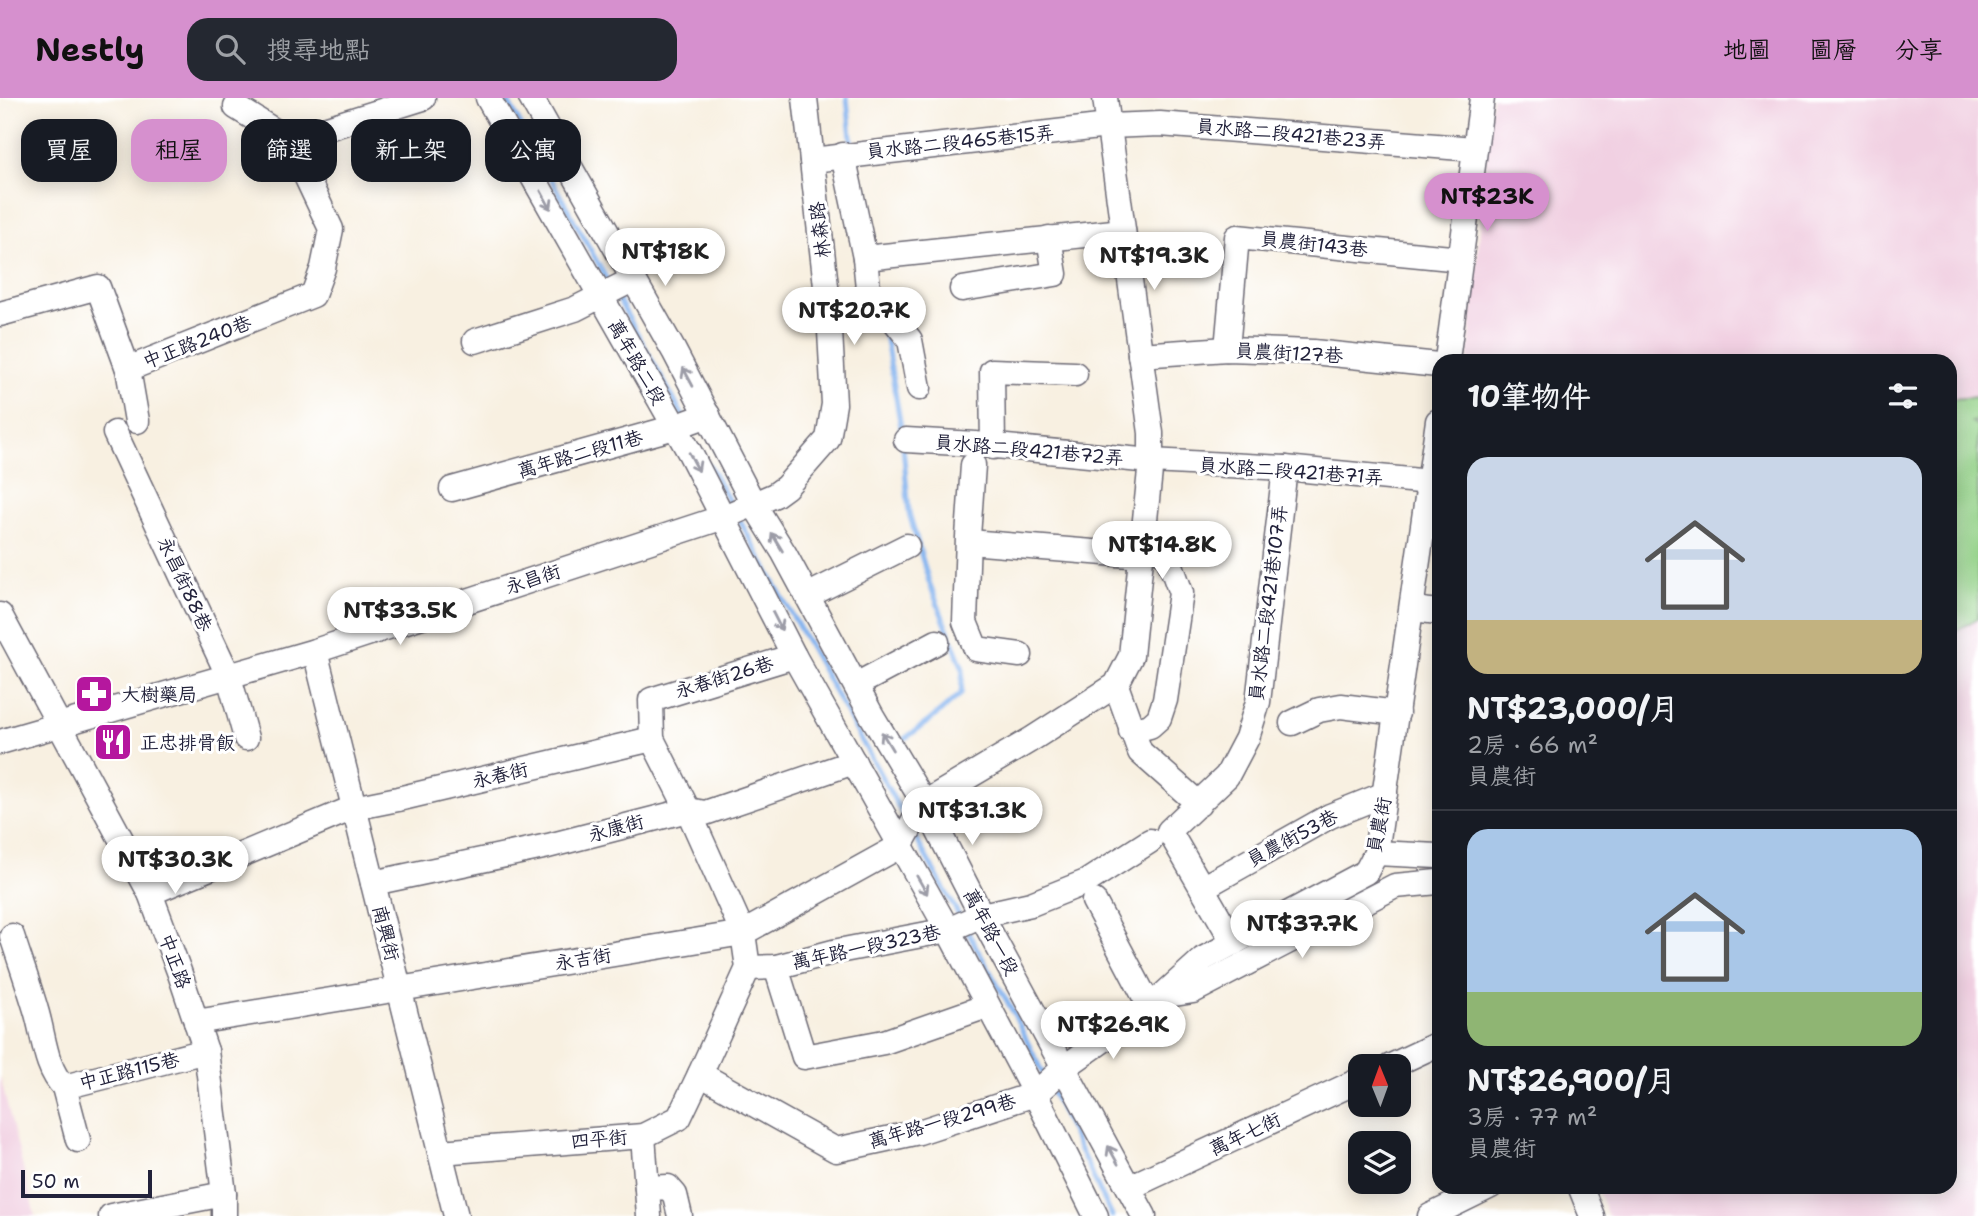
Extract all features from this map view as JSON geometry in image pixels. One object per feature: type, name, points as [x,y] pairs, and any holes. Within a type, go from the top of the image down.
[{"type":"street","points":[[337,125],[423,98]]},
{"type":"street","name":"萬年路二段","points":[[488,98],[724,517]]},
{"type":"street","name":"萬年路二段","points":[[531,98],[634,279],[753,503]]},
{"type":"street","name":"林森路","points":[[724,517],[775,495],[786,487],[828,439],[834,404],[829,313],[805,98]]},
{"type":"street","points":[[901,846],[924,803],[1032,740],[1116,685],[1131,656],[1151,461],[1151,433],[1105,98]]},
{"type":"street","points":[[1448,354],[1482,98]]},
{"type":"street","points":[[236,107],[255,119]]},
{"type":"street","name":"員水路二段421巷23弄","points":[[1108,126],[1160,124],[1474,149]]},
{"type":"street","name":"員水路二段465巷15弄","points":[[812,160],[1108,126]]},
{"type":"street","points":[[843,155],[865,258],[868,288],[910,340],[919,388]]},
{"type":"street","name":"中正路240巷","points":[[0,314],[98,287],[128,369],[313,295],[323,268],[331,229],[309,182]]},
{"type":"street","points":[[865,258],[1123,230]]},
{"type":"street","name":"員農街143巷","points":[[1227,349],[1237,237],[1461,259]]},
{"type":"street","points":[[962,289],[1055,274],[1049,238]]},
{"type":"street","points":[[475,341],[575,309],[634,279]]},
{"type":"street","name":"員農街127巷","points":[[1140,355],[1227,349],[1313,352],[1432,364]]},
{"type":"street","points":[[128,369],[137,421]]},
{"type":"street","points":[[993,447],[992,371],[1076,374]]},
{"type":"street","name":"萬年路二段11巷","points":[[452,489],[675,427],[708,415]]},
{"type":"street","name":"永昌街88巷","points":[[115,433],[229,677],[246,738]]},
{"type":"street","name":"員水路二段421巷72弄","points":[[906,440],[1151,461]]},
{"type":"street","name":"員水路二段421巷71弄","points":[[1151,461],[1284,468],[1430,482]]},
{"type":"street","points":[[973,465],[965,622],[976,649],[1020,654]]},
{"type":"street","name":"員農街","points":[[1035,1094],[1065,1067],[1156,1002],[1203,959],[1366,872],[1377,853],[1432,467]]},
{"type":"street","name":"員水路二段421巷107弄","points":[[1160,836],[1199,804],[1227,776],[1247,738],[1258,702],[1284,468]]},
{"type":"street","name":"萬年路一段","points":[[753,503],[924,803],[1144,1216]]},
{"type":"street","name":"萬年路一段","points":[[724,517],[794,656],[948,930],[1096,1216]]},
{"type":"street","name":"永昌街","points":[[0,742],[315,651],[724,517]]},
{"type":"street","points":[[969,542],[1142,556]]},
{"type":"street","points":[[807,596],[907,546]]},
{"type":"street","points":[[1131,730],[1150,726],[1159,718],[1165,700],[1181,593],[1167,554],[1148,549],[1142,556]]},
{"type":"street","points":[[1413,609],[1432,611]]},
{"type":"street","name":"中正路","points":[[0,615],[149,893],[206,1051],[224,1205]]},
{"type":"street","points":[[856,685],[937,642]]},
{"type":"street","name":"南興街","points":[[315,651],[456,1216]]},
{"type":"street","name":"永春街26巷","points":[[652,739],[651,700],[794,656]]},
{"type":"street","points":[[1116,685],[1140,752],[1199,804]]},
{"type":"street","points":[[1293,723],[1319,710],[1341,706],[1397,713]]},
{"type":"street","points":[[652,739],[688,810],[743,933],[748,968]]},
{"type":"street","name":"永春街","points":[[149,893],[353,808],[652,739]]},
{"type":"street","name":"永康街","points":[[373,883],[548,846],[688,810],[705,813],[854,762]]},
{"type":"street","name":"員農街53巷","points":[[1202,887],[1330,816],[1385,794]]},
{"type":"street","points":[[1160,836],[1202,887],[1234,943]]},
{"type":"street","name":"萬年路一段323巷","points":[[748,968],[776,967],[833,952],[948,930],[982,915],[1031,904],[1086,882],[1160,836]]},
{"type":"street","name":"永吉街","points":[[196,1021],[743,933],[901,846]]},
{"type":"street","points":[[1377,853],[1432,856]]},
{"type":"street","points":[[1094,901],[1156,1002],[1193,990],[1395,886],[1432,883]]},
{"type":"street","points":[[12,936],[55,1079],[65,1087]]},
{"type":"street","points":[[776,967],[804,1057],[884,1042],[987,1006]]},
{"type":"street","name":"四平街","points":[[440,1152],[643,1136],[679,1118],[748,968]]},
{"type":"street","points":[[1411,1057],[1432,1047]]},
{"type":"street","name":"中正路115巷","points":[[78,1140],[65,1087],[206,1051]]},
{"type":"street","name":"萬年路一段299巷","points":[[700,1074],[836,1150],[919,1132],[1035,1094]]},
{"type":"street","name":"萬年七街","points":[[1130,1187],[1348,1086]]},
{"type":"street","points":[[643,1136],[649,1216]]},
{"type":"street","points":[[647,1188],[668,1187],[676,1195],[680,1216]]},
{"type":"street","points":[[1430,1216],[1474,1194]]},
{"type":"street","points":[[1583,1194],[1592,1216]]},
{"type":"street","points":[[111,1216],[224,1205]]},
{"type":"shaded area","points":[[1492,98],[1903,98],[1978,103],[1978,1216],[1608,1216],[1599,1194],[1957,1194],[1957,354],[1469,354]]},
{"type":"shaded area","points":[[0,1076],[35,1216],[0,1216]]},
{"type":"green space","points":[[1978,397],[1978,421],[1972,422],[1978,426],[1978,618],[1957,630],[1957,398]]},
{"type":"waterway","points":[[506,98],[609,283]]},
{"type":"waterway","points":[[847,98],[852,147]]},
{"type":"waterway","points":[[616,295],[684,418]]},
{"type":"waterway","points":[[883,322],[902,433]]},
{"type":"waterway","points":[[896,745],[961,694],[963,669],[929,582],[909,513],[903,446]]},
{"type":"waterway","points":[[710,466],[732,507]]},
{"type":"waterway","points":[[739,519],[905,819]]},
{"type":"waterway","points":[[915,837],[960,917]]},
{"type":"waterway","points":[[966,929],[1013,1012],[1045,1078]]},
{"type":"waterway","points":[[1051,1090],[1112,1216]]},
{"type":"place","name":"大樹藥局","points":[[94,694]]},
{"type":"place","name":"正忠排骨飯","points":[[113,742]]}]
